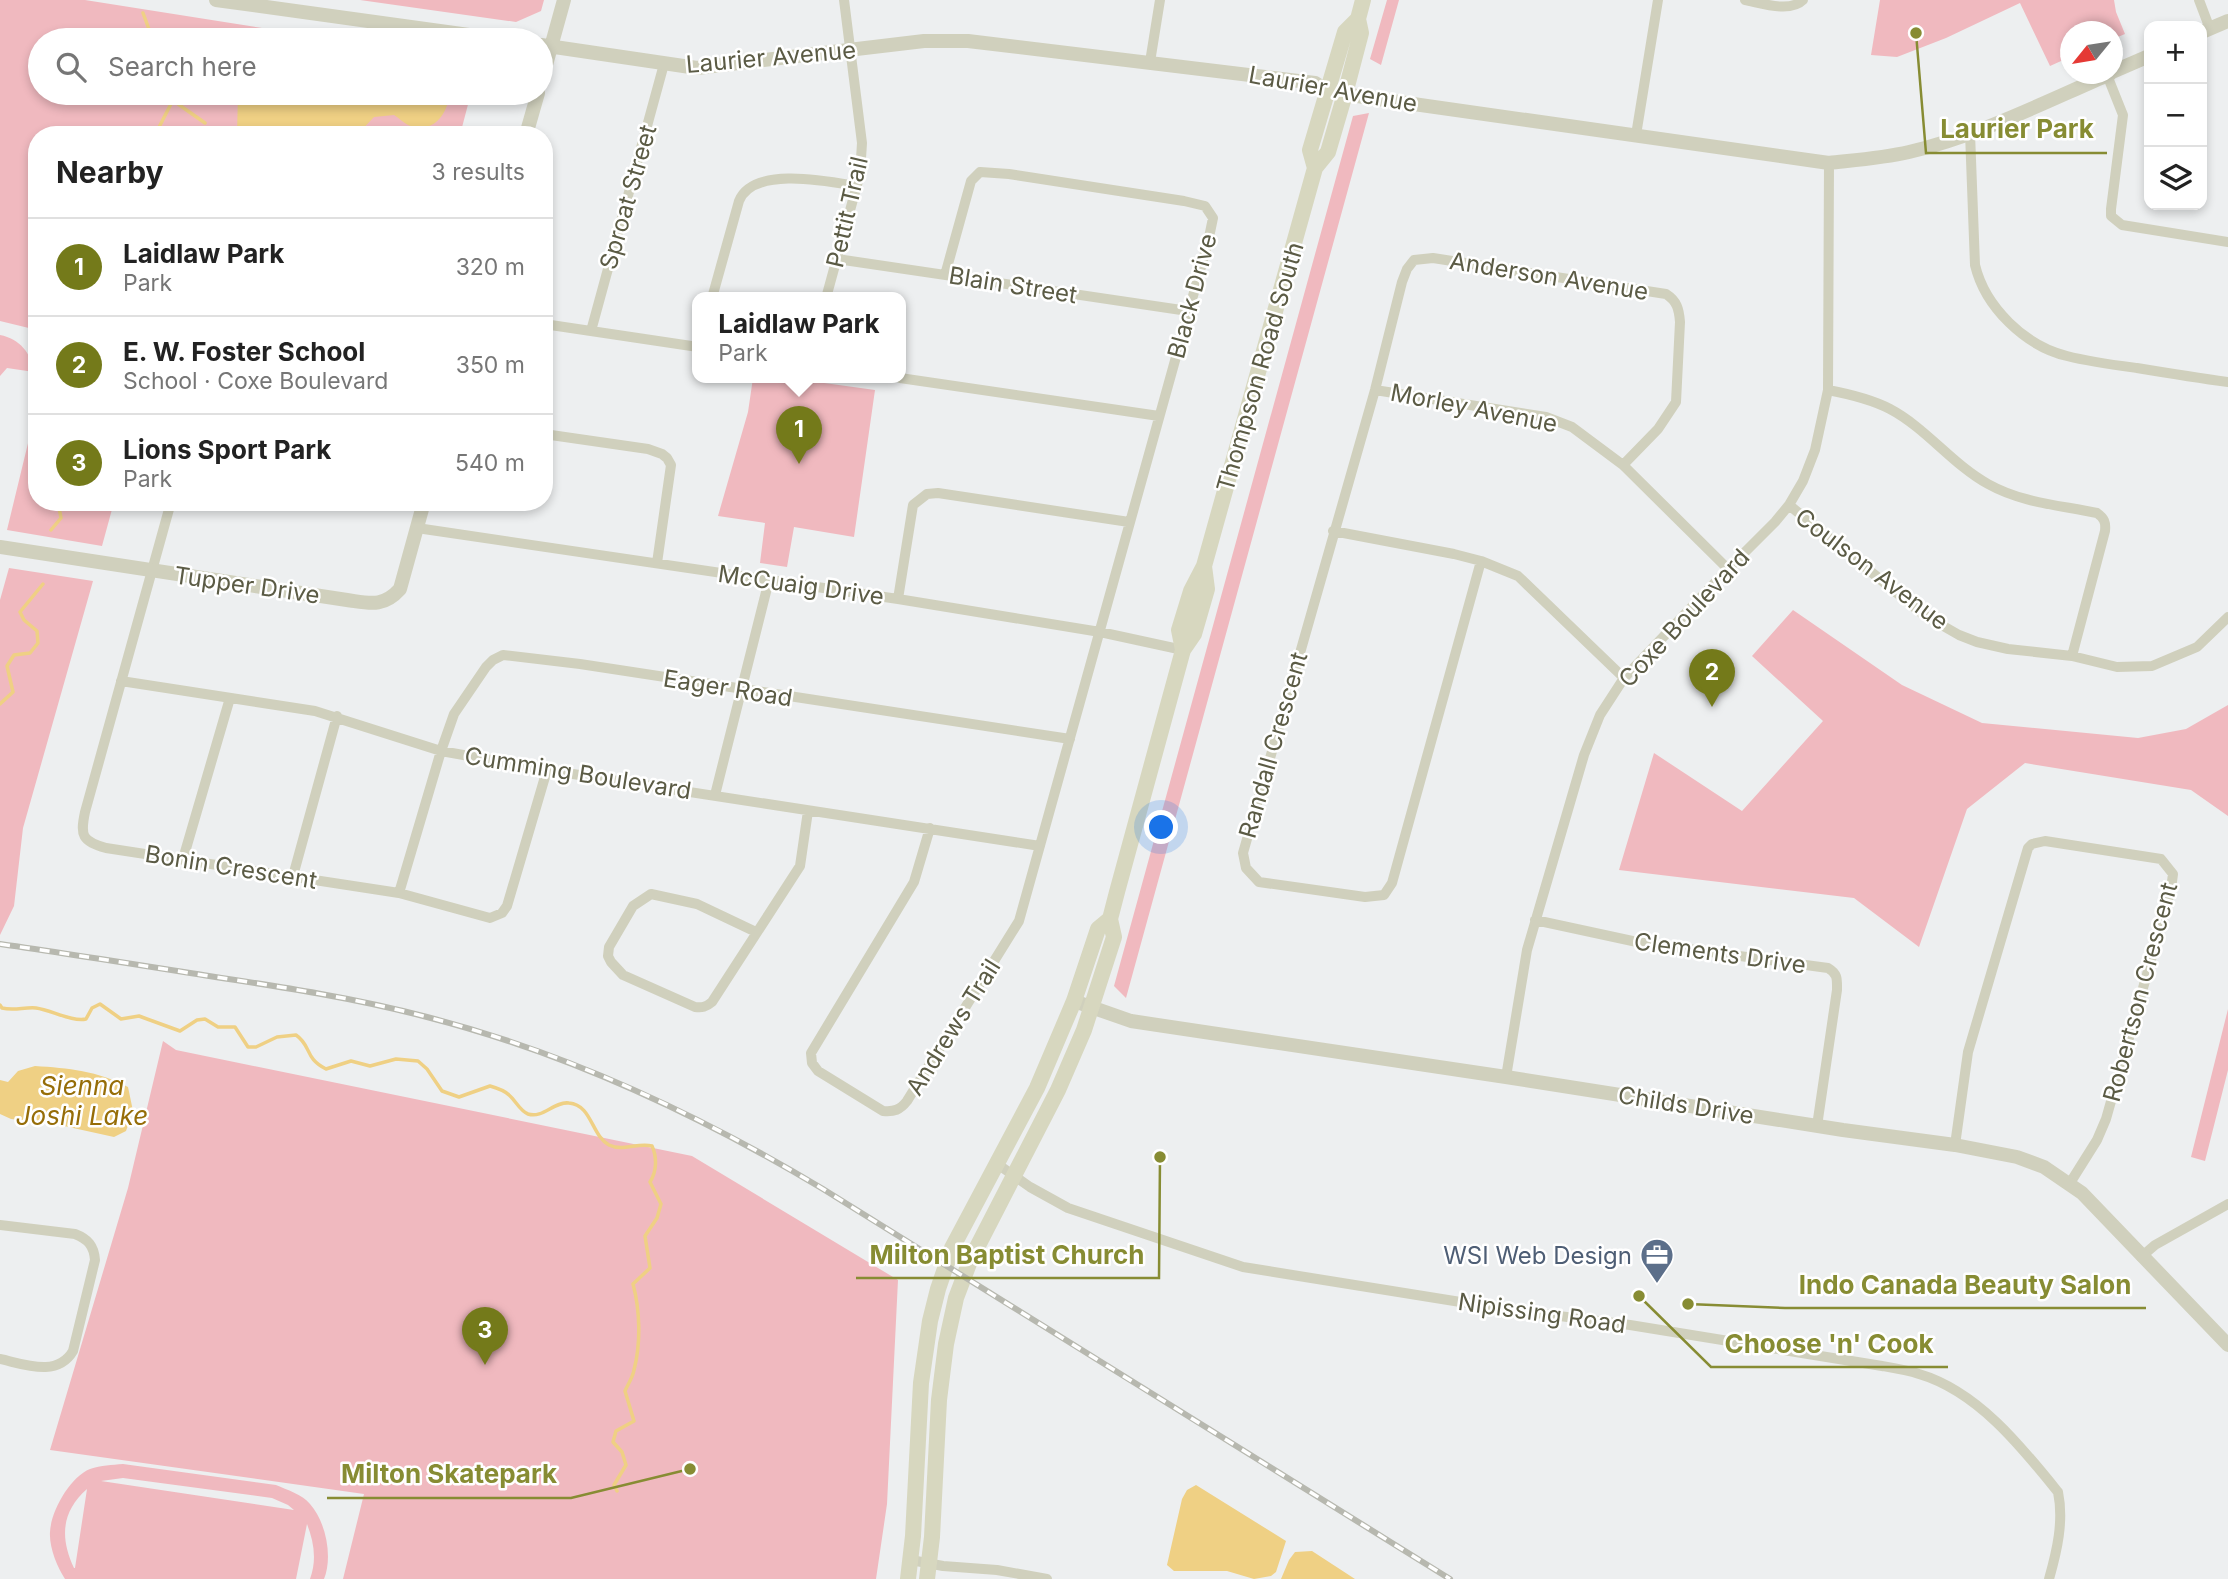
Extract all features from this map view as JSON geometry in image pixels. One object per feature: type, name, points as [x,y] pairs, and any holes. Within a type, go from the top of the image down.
[{"type":"main road","name":"Thompson Road South","points":[[928,1571],[939,1400],[946,1345],[956,1298],[970,1261],[1058,1090],[1092,1009],[1114,937],[1110,919],[1183,650],[1179,630],[1191,591],[1204,566],[1315,169],[1328,152],[1337,93],[1361,33],[1358,19],[1363,0]]},
{"type":"main road","name":"Thompson Road South","points":[[908,1579],[921,1382],[930,1321],[938,1289],[952,1248],[1037,1088],[1074,1002],[1098,929],[1110,919]]},
{"type":"street","points":[[216,0],[418,28]]},
{"type":"street","points":[[553,28],[564,0]]},
{"type":"street","name":"Pettit Trail","points":[[828,292],[860,174],[862,143],[844,0]]},
{"type":"street","points":[[1150,62],[1160,0]]},
{"type":"street","points":[[1636,135],[1658,0]]},
{"type":"street","points":[[1745,0],[1783,6],[1795,6],[1803,0]]},
{"type":"street","points":[[2199,0],[2204,21]]},
{"type":"street","points":[[2207,31],[2228,21]]},
{"type":"street","name":"Laurier Avenue","points":[[553,47],[697,68],[924,41],[968,41],[1315,82],[1337,93],[1829,163],[1910,151],[1970,133],[2086,84]]},
{"type":"street","name":"Laurier Avenue","points":[[2123,68],[2144,58]]},
{"type":"street","name":"Sproat Street","points":[[591,331],[664,64]]},
{"type":"street","points":[[2113,84],[2123,115],[2111,216],[2122,225],[2228,242]]},
{"type":"street","points":[[529,126],[535,105]]},
{"type":"street","points":[[1970,133],[1975,265],[1990,299],[2008,323],[2034,342],[2065,356],[2228,382]]},
{"type":"street","name":"Coxe Boulevard","points":[[1506,1077],[1520,984],[1535,920],[1584,755],[1600,715],[1624,678],[1789,505],[1803,481],[1815,450],[1828,390],[1829,163]]},
{"type":"street","name":"Black Drive","points":[[945,275],[971,181],[981,172],[1184,201],[1205,206],[1213,218],[1100,632]]},
{"type":"street","points":[[714,292],[739,201],[746,189],[760,183],[807,178],[856,186]]},
{"type":"street","name":"Blain Street","points":[[837,258],[1188,311]]},
{"type":"street","name":"Anderson Avenue","points":[[1375,390],[1402,282],[1407,269],[1415,260],[1433,258],[1666,293],[1679,309],[1676,402],[1658,429],[1623,464]]},
{"type":"street","points":[[553,325],[692,346]]},
{"type":"street","points":[[906,378],[1159,416]]},
{"type":"street","name":"Morley Avenue","points":[[1375,390],[1546,417],[1572,427],[1623,464],[1728,569]]},
{"type":"street","name":"Randall Crescent","points":[[1375,390],[1242,853],[1246,868],[1259,882],[1365,897],[1384,895],[1392,883],[1481,561]]},
{"type":"street","points":[[1828,390],[1865,399],[1890,409],[1986,483],[2018,498],[2097,513],[2102,517],[2105,531],[2072,656]]},
{"type":"street","points":[[553,435],[648,449],[667,458],[671,466],[657,563]]},
{"type":"street","points":[[898,599],[913,505],[927,494],[938,493],[1129,522]]},
{"type":"street","name":"Coulson Avenue","points":[[1789,505],[1924,615],[1959,635],[2008,649],[2072,656],[2117,667],[2152,666],[2197,647],[2228,617]]},
{"type":"street","name":"Bonin Crescent","points":[[168,511],[85,811],[82,827],[84,838],[92,844],[399,893],[490,918],[502,913],[508,906],[547,770]]},
{"type":"street","name":"Tupper Drive","points":[[0,547],[347,600],[382,602],[392,598],[400,589],[422,511]]},
{"type":"street","name":"McCuaig Drive","points":[[417,528],[898,599],[1100,632],[1183,650]]},
{"type":"street","points":[[1333,531],[1481,561],[1518,576],[1624,678]]},
{"type":"street","points":[[715,795],[769,580]]},
{"type":"street","name":"Andrews Trail","points":[[930,828],[914,882],[811,1053],[812,1063],[818,1071],[883,1111],[893,1112],[907,1101],[1019,921],[1100,632]]},
{"type":"street","name":"Eager Road","points":[[399,893],[454,714],[486,667],[503,655],[580,664],[1070,739]]},
{"type":"street","name":"Cumming Boulevard","points":[[121,681],[315,711],[441,751],[547,770],[1040,846]]},
{"type":"street","points":[[184,859],[230,698]]},
{"type":"street","points":[[293,876],[337,716]]},
{"type":"street","points":[[756,932],[696,904],[651,894],[633,906],[609,947],[608,956],[615,969],[623,975],[687,1004],[702,1008],[712,1002],[800,866],[808,811]]},
{"type":"street","name":"Robertson Crescent","points":[[1955,1144],[1968,1052],[2028,848],[2032,844],[2045,841],[2161,859],[2173,874],[2172,882],[2106,1119],[2097,1140],[2070,1183]]},
{"type":"street","name":"Clements Drive","points":[[1535,920],[1637,942],[1828,968],[1834,972],[1837,977],[1837,990],[1817,1126]]},
{"type":"street","name":"Childs Drive","points":[[1074,1002],[1131,1021],[1817,1126],[1955,1144],[2017,1157],[2044,1167],[2082,1193],[2228,1345]]},
{"type":"street","name":"Nipissing Road","points":[[996,1163],[1068,1208],[1243,1267],[1504,1309],[1630,1325],[1882,1366],[1927,1377],[1951,1388],[1991,1417],[2058,1492],[2060,1505],[2057,1551],[2049,1579]]},
{"type":"street","points":[[2141,1257],[2155,1245],[2228,1204]]},
{"type":"street","points":[[0,1225],[75,1234],[86,1238],[95,1250],[95,1260],[73,1351],[69,1357],[62,1363],[46,1368],[0,1359]]},
{"type":"street","points":[[911,1560],[928,1571],[997,1570],[1047,1579]]},
{"type":"shaded area","points":[[0,0],[85,0],[262,28],[28,28],[28,105],[468,105],[462,126],[28,126],[28,328],[0,321]]},
{"type":"shaded area","points":[[360,0],[544,0],[541,11],[516,22]]},
{"type":"shaded area","points":[[1387,0],[1399,0],[1381,65],[1370,59]]},
{"type":"shaded area","points":[[1880,0],[2114,0],[2120,21],[2060,21],[2060,62],[2050,66],[2020,3],[1946,38],[1897,57],[1871,55]]},
{"type":"shaded area","points":[[1369,113],[1126,998],[1114,986],[1353,116]]},
{"type":"shaded area","points":[[0,335],[19,343],[23,348],[28,356],[28,371],[7,368],[0,376]]},
{"type":"shaded area","points":[[752,383],[824,383],[875,390],[854,537],[794,527],[787,567],[760,563],[765,523],[718,516],[748,412]]},
{"type":"shaded area","points":[[28,443],[28,511],[112,511],[102,546],[7,530]]},
{"type":"shaded area","points":[[9,568],[93,581],[23,828],[14,906],[0,935],[0,600]]},
{"type":"shaded area","points":[[1793,610],[1902,685],[1982,723],[2138,738],[2186,729],[2228,705],[2228,816],[2191,790],[2025,763],[1967,809],[1919,947],[1854,898],[1619,870],[1654,753],[1742,811],[1823,721],[1752,656]]},
{"type":"shaded area","points":[[2228,1009],[2228,1070],[2205,1161],[2191,1157]]},
{"type":"shaded area","points":[[163,1041],[176,1050],[692,1156],[898,1280],[887,1504],[876,1579],[343,1579],[364,1494],[50,1450],[128,1188]]},
{"type":"shaded area","points":[[123,1464],[276,1485],[299,1495],[316,1511],[324,1530],[328,1561],[324,1579],[310,1579],[314,1551],[307,1524],[296,1579],[65,1579],[54,1557],[50,1538],[51,1524],[58,1505],[75,1479],[83,1473],[98,1467]],"holes":[[[123,1478],[272,1498],[294,1510],[101,1481]],[[87,1489],[75,1568],[74,1568],[66,1546],[65,1526],[72,1507]]]},
{"type":"water","points":[[238,105],[447,105],[440,118],[430,126],[408,125],[394,115],[374,117],[366,126],[237,126]]},
{"type":"water","name":"Sienna Joshi Lake","points":[[35,1066],[83,1071],[128,1087],[133,1111],[126,1131],[114,1137],[55,1124],[11,1119],[0,1114],[0,1080],[8,1082],[18,1071]]},
{"type":"water","points":[[1196,1485],[1286,1541],[1276,1572],[1271,1576],[1254,1579],[1227,1571],[1174,1571],[1167,1565],[1182,1499],[1187,1490]]},
{"type":"water","points":[[1312,1551],[1355,1579],[1281,1579],[1295,1552]]},
{"type":"waterway","points":[[143,13],[149,28]]},
{"type":"waterway","points":[[160,126],[170,105]]},
{"type":"waterway","points":[[179,105],[205,123]]},
{"type":"waterway","points":[[51,530],[61,518],[60,511]]},
{"type":"waterway","points":[[0,704],[13,692],[7,666],[14,655],[30,653],[38,643],[37,631],[24,620],[20,612],[43,584]]},
{"type":"waterway","points":[[0,1005],[6,1009],[36,1008],[86,1019],[92,1008],[100,1004],[121,1019],[139,1016],[180,1031],[197,1020],[205,1019],[218,1027],[235,1027],[248,1047],[256,1047],[277,1037],[296,1035],[314,1061],[326,1069],[351,1061],[370,1066],[396,1059],[418,1061],[442,1091],[459,1097],[490,1086],[498,1088],[511,1097],[523,1111],[533,1115],[564,1103],[577,1105],[609,1145],[620,1148],[652,1146],[656,1164],[650,1182],[661,1204],[657,1218],[645,1236],[650,1268],[633,1284],[639,1338],[633,1373],[625,1391],[634,1421],[616,1431],[613,1442],[622,1452],[626,1465],[614,1485],[617,1491]]},
{"type":"railway","points":[[0,944],[291,989],[400,1010],[531,1049],[631,1088],[728,1136],[823,1189],[1450,1579]]},
{"type":"place","name":"Laurier Park","points":[[1916,33]]},
{"type":"place","name":"Laidlaw Park","points":[[799,464]]},
{"type":"place","name":"E. W. Foster School","points":[[1712,707]]},
{"type":"place","name":"Milton Baptist Church","points":[[1160,1157]]},
{"type":"place","name":"WSI Web Design","points":[[1657,1285]]},
{"type":"place","name":"Choose 'n' Cook","points":[[1639,1296]]},
{"type":"place","name":"Indo Canada Beauty Salon","points":[[1688,1304]]},
{"type":"place","name":"Lions Sport Park","points":[[485,1365]]},
{"type":"place","name":"Milton Skatepark","points":[[690,1469]]}]
